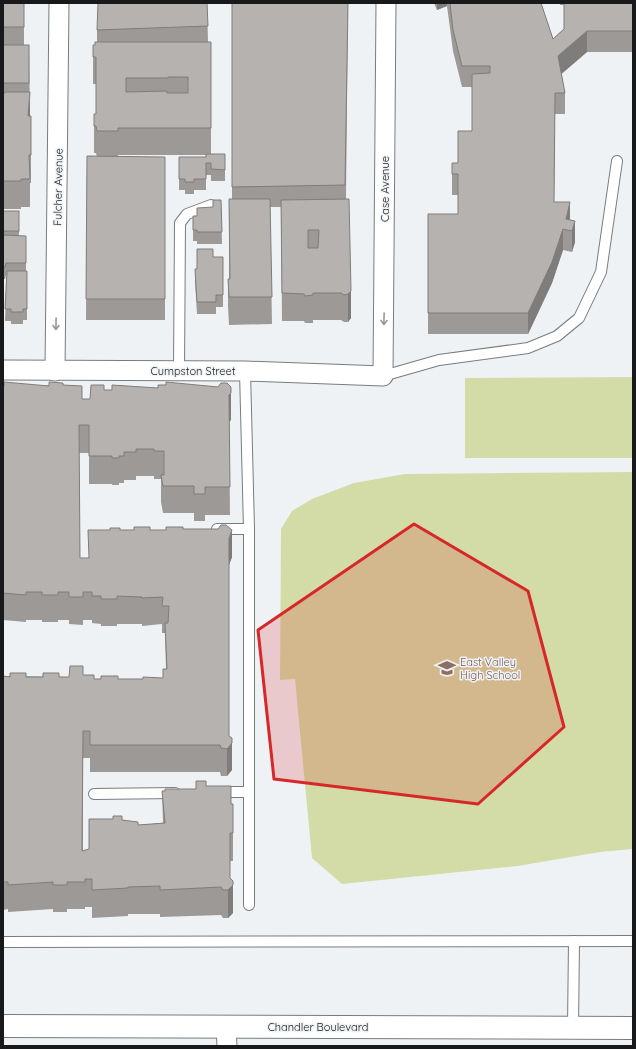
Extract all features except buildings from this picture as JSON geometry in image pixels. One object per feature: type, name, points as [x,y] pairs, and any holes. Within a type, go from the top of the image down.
[{"type":"street","name":"Fulcher Avenue","points":[[54,371],[57,285],[60,3]]},
{"type":"street","name":"Case Avenue","points":[[383,376],[386,3]]},
{"type":"street","name":"Cumpston Street","points":[[3,370],[245,371],[383,376]]},
{"type":"street","name":"Chandler Boulevard","points":[[3,1026],[227,1037],[573,1028],[633,1028]]},
{"type":"lane","points":[[383,376],[439,360],[528,348],[557,336],[579,318],[601,272],[617,161]]},
{"type":"lane","points":[[179,371],[180,223],[187,214],[211,205]]},
{"type":"lane","points":[[245,371],[249,529],[249,906]]},
{"type":"lane","points":[[209,530],[249,529]]},
{"type":"lane","points":[[210,792],[249,792]]},
{"type":"lane","points":[[94,794],[187,793]]},
{"type":"lane","points":[[573,1028],[574,941]]},
{"type":"lane","points":[[3,942],[633,941]]},
{"type":"highlighted area","points":[[414,524],[528,591],[564,727],[478,804],[274,779],[258,630]]},
{"type":"green space","points":[[633,377],[633,458],[465,458],[465,378]]},
{"type":"green space","points":[[633,472],[633,849],[600,852],[518,866],[342,884],[312,858],[295,679],[280,680],[281,529],[292,511],[312,499],[354,483],[405,474]]},
{"type":"place","name":"East Valley High School","points":[[447,668]]}]
